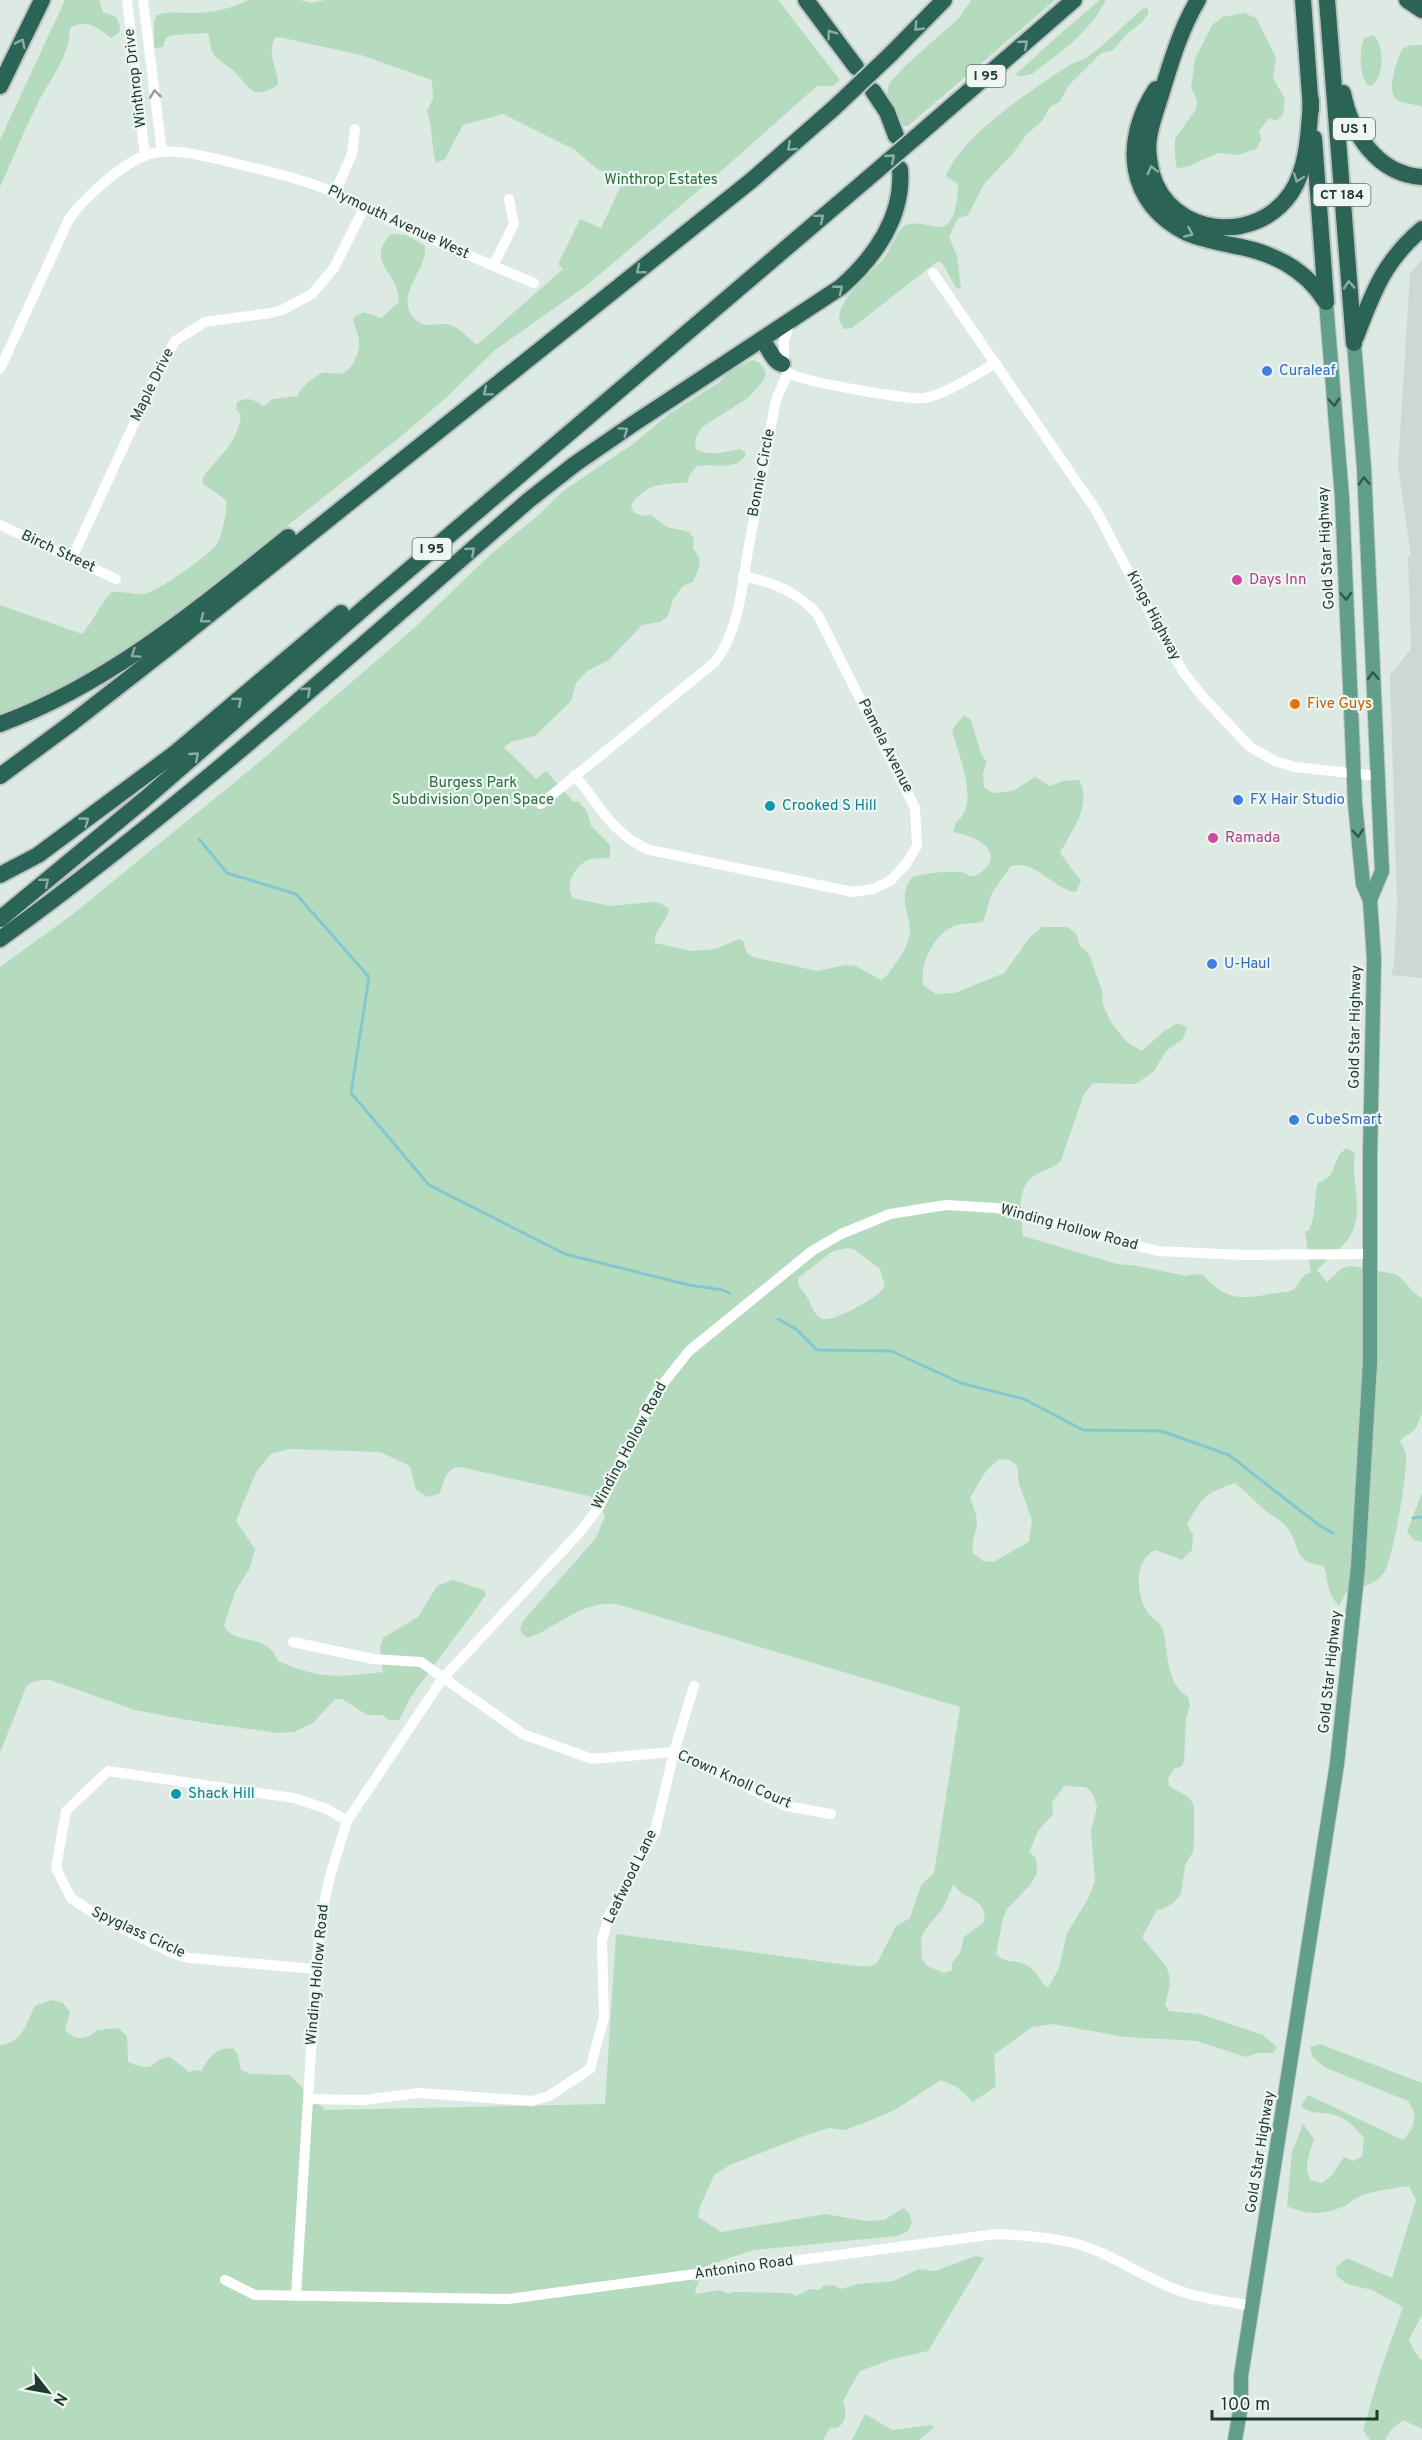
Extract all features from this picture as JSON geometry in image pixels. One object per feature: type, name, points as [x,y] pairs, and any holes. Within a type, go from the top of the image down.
[{"type":"highway","points":[[0,86],[42,0]]},
{"type":"highway","points":[[806,0],[856,67]]},
{"type":"highway","points":[[0,776],[151,661],[752,180],[834,108],[944,0]]},
{"type":"highway","name":"I 95","points":[[0,919],[145,799],[371,602],[1074,0]]},
{"type":"highway","points":[[1198,0],[1164,80],[1149,136],[1148,152],[1153,176],[1159,189],[1178,211],[1197,222],[1216,227],[1237,228],[1253,223],[1277,209],[1290,195],[1298,178],[1304,158],[1311,100]]},
{"type":"highway","name":"CT 184","points":[[1303,0],[1326,302]]},
{"type":"highway","name":"US 1","points":[[1327,0],[1330,38],[1348,115],[1361,139],[1389,166],[1406,175],[1422,177]]},
{"type":"highway","points":[[1407,0],[1422,10]]},
{"type":"highway","name":"CT 184","points":[[1330,38],[1354,344]]},
{"type":"highway","points":[[1164,80],[1143,112],[1134,142],[1136,172],[1150,203],[1164,218],[1190,234],[1265,254],[1288,263],[1311,282],[1326,302]]},
{"type":"highway","points":[[873,91],[887,112],[896,136]]},
{"type":"highway","points":[[0,939],[110,858],[184,797],[529,500],[575,464],[841,287],[877,249],[896,205],[900,186],[900,169]]},
{"type":"highway","points":[[1354,344],[1379,279],[1398,252],[1422,229]]},
{"type":"highway","points":[[0,875],[38,855],[174,753],[632,367],[800,235]]},
{"type":"highway","points":[[761,340],[770,349],[775,361],[785,368]]},
{"type":"highway","points":[[0,724],[33,712],[84,686],[137,653],[322,510],[453,420]]},
{"type":"main road","name":"Gold Star Highway","points":[[1235,2440],[1241,2405],[1242,2376],[1334,1786],[1364,1490],[1371,1362],[1369,1254],[1374,959],[1370,900],[1363,884],[1353,774],[1342,497],[1326,302]]},
{"type":"main road","name":"Gold Star Highway","points":[[1354,344],[1364,468],[1382,872],[1370,900]]},
{"type":"street","name":"Winthrop Drive","points":[[127,0],[154,154]]},
{"type":"street","name":"Winthrop Drive","points":[[143,0],[154,154]]},
{"type":"street","points":[[335,193],[352,154],[355,129]]},
{"type":"street","name":"Plymouth Avenue West","points":[[154,154],[182,153],[212,158],[335,193],[534,283]]},
{"type":"street","points":[[0,369],[69,219],[80,205],[136,159],[154,154]]},
{"type":"street","points":[[493,266],[514,224],[509,199]]},
{"type":"street","name":"Maple Drive","points":[[72,558],[159,370],[176,340],[187,331],[205,322],[271,314],[312,294],[334,268],[364,208]]},
{"type":"street","name":"Kings Highway","points":[[933,273],[1096,510],[1162,636],[1184,674],[1202,696],[1250,747],[1265,756],[1295,767],[1378,776]]},
{"type":"street","points":[[790,322],[785,337],[785,368],[796,376],[847,387],[904,397],[924,398],[940,393],[996,363]]},
{"type":"street","name":"Bonnie Circle","points":[[743,576],[776,400],[785,368]]},
{"type":"street","name":"Birch Street","points":[[0,525],[116,579]]},
{"type":"street","points":[[541,804],[715,662],[726,648],[732,632],[743,576]]},
{"type":"street","name":"Pamela Avenue","points":[[575,776],[618,831],[637,846],[650,850],[853,892],[873,889],[890,881],[906,864],[917,846],[915,808],[819,615],[808,603],[790,591],[764,580],[743,576]]},
{"type":"street","name":"Winding Hollow Road","points":[[296,2296],[321,1918],[330,1876],[347,1821],[443,1678],[580,1532],[599,1508],[654,1395],[689,1351],[812,1251],[841,1234],[890,1214],[946,1205],[997,1208],[1156,1251],[1243,1255],[1369,1254]]},
{"type":"street","name":"Crown Knoll Court","points":[[293,1642],[373,1659],[421,1662],[523,1734],[592,1759],[674,1752],[786,1806],[831,1814]]},
{"type":"street","name":"Leafwood Lane","points":[[308,2099],[364,2100],[419,2092],[532,2101],[549,2096],[590,2069],[604,2018],[602,1940],[609,1916],[655,1832],[674,1752],[694,1686]]},
{"type":"street","name":"Spyglass Circle","points":[[316,1969],[189,1958],[175,1954],[99,1917],[71,1898],[56,1868],[66,1811],[108,1771],[294,1798],[327,1809],[347,1821]]},
{"type":"street","name":"Antonino Road","points":[[225,2280],[255,2295],[508,2299],[996,2234],[1037,2236],[1075,2244],[1180,2291],[1253,2306]]},
{"type":"shaded area","points":[[1422,259],[1422,978],[1391,975],[1394,966],[1397,903],[1390,675],[1411,649],[1408,556],[1411,556],[1398,466],[1410,274]]},
{"type":"green space","points":[[65,0],[99,0],[103,12],[114,16],[118,21],[120,32],[111,38],[92,25],[82,24],[70,28],[63,58],[33,113],[0,187],[0,140]]},
{"type":"green space","name":"Winthrop Estates","points":[[249,0],[300,0],[311,3],[325,0],[778,0],[840,80],[833,86],[817,86],[586,286],[495,350],[447,397],[399,438],[167,620],[90,673],[48,696],[0,716],[0,605],[82,634],[111,593],[144,594],[150,592],[182,573],[211,550],[216,545],[222,530],[226,500],[203,484],[203,477],[227,449],[236,434],[241,415],[236,409],[237,402],[244,399],[251,400],[264,406],[273,399],[297,396],[301,389],[320,374],[340,374],[352,365],[359,349],[359,338],[353,318],[363,312],[381,318],[399,302],[398,291],[385,267],[381,253],[391,234],[406,235],[425,246],[422,263],[408,296],[410,312],[414,318],[429,325],[454,326],[477,345],[563,269],[558,264],[580,219],[601,228],[620,188],[617,180],[596,168],[575,150],[503,114],[463,125],[445,159],[436,163],[427,111],[433,99],[432,80],[361,55],[275,38],[272,55],[278,85],[269,90],[256,92],[214,55],[208,33],[173,35],[166,38],[163,47],[154,48],[154,21],[157,15],[215,11]]},
{"type":"green space","points":[[971,0],[1055,0],[908,126],[904,126],[887,96],[889,84],[905,66],[959,18]]},
{"type":"green space","points":[[1100,0],[1106,0],[1092,22],[1074,41],[1032,74],[1015,75],[1059,35]]},
{"type":"green space","points":[[1148,8],[1148,14],[1142,22],[1113,50],[1101,53],[1068,86],[1060,102],[1050,107],[1042,121],[1025,136],[1015,151],[984,184],[968,215],[958,218],[949,237],[957,256],[961,289],[956,287],[942,263],[938,261],[852,328],[844,329],[839,319],[845,301],[857,285],[885,257],[902,228],[913,224],[939,227],[949,222],[955,210],[958,184],[946,176],[966,145],[1016,102],[1067,66],[1086,58],[1142,9]]},
{"type":"green space","points":[[1244,13],[1256,18],[1276,58],[1273,78],[1285,99],[1283,115],[1276,121],[1269,118],[1259,131],[1261,140],[1256,149],[1238,155],[1218,153],[1187,167],[1177,168],[1175,139],[1196,109],[1197,100],[1191,88],[1195,59],[1212,25],[1223,17]]},
{"type":"green space","points":[[1374,35],[1380,47],[1382,61],[1379,76],[1371,86],[1367,85],[1364,80],[1361,50],[1364,38]]},
{"type":"green space","points":[[1411,45],[1422,45],[1422,107],[1399,101],[1392,92],[1393,77],[1402,49]]},
{"type":"green space","name":"Burgess Park Subdivision Open Space","points":[[752,360],[761,364],[766,374],[748,398],[702,427],[696,437],[695,449],[712,453],[740,449],[746,453],[743,459],[732,465],[697,466],[690,474],[687,483],[655,486],[642,493],[631,506],[634,513],[643,516],[651,515],[667,527],[689,532],[694,539],[693,549],[699,561],[699,569],[693,582],[683,586],[673,599],[668,616],[660,622],[642,625],[609,660],[587,671],[576,683],[571,701],[535,736],[511,742],[504,747],[536,779],[546,771],[574,802],[578,801],[587,811],[591,826],[610,845],[610,857],[591,859],[576,870],[570,887],[573,898],[610,906],[660,903],[669,909],[656,934],[655,943],[692,951],[716,949],[739,939],[743,941],[747,953],[753,957],[817,971],[846,965],[856,966],[881,980],[899,959],[909,938],[905,891],[911,879],[920,875],[946,872],[961,872],[973,876],[985,869],[990,860],[989,851],[981,842],[953,832],[967,804],[966,779],[952,730],[964,715],[971,720],[981,754],[987,762],[983,773],[984,787],[993,793],[1013,791],[1035,777],[1050,786],[1063,781],[1079,780],[1083,789],[1082,808],[1075,827],[1060,853],[1081,881],[1076,892],[1067,890],[1029,867],[1011,866],[992,893],[983,922],[954,926],[938,938],[925,961],[923,985],[936,994],[955,993],[1004,973],[1030,937],[1042,927],[1067,927],[1076,933],[1080,946],[1089,954],[1102,990],[1103,1005],[1112,1024],[1127,1042],[1142,1051],[1163,1032],[1178,1023],[1187,1027],[1183,1039],[1166,1051],[1154,1071],[1136,1084],[1093,1083],[1084,1094],[1061,1160],[1032,1177],[1023,1191],[1021,1208],[1023,1236],[1117,1264],[1187,1276],[1203,1275],[1220,1290],[1236,1296],[1253,1297],[1288,1292],[1295,1288],[1306,1274],[1311,1273],[1305,1231],[1308,1231],[1313,1219],[1318,1183],[1330,1176],[1339,1155],[1346,1148],[1355,1153],[1357,1206],[1354,1226],[1343,1245],[1317,1270],[1327,1282],[1342,1268],[1351,1266],[1395,1274],[1422,1298],[1422,1414],[1414,1430],[1400,1441],[1406,1454],[1402,1496],[1391,1553],[1387,1566],[1379,1578],[1366,1586],[1346,1593],[1339,1606],[1330,1591],[1324,1566],[1302,1558],[1285,1525],[1235,1483],[1210,1493],[1201,1502],[1187,1525],[1193,1534],[1192,1550],[1182,1560],[1155,1550],[1148,1555],[1140,1570],[1139,1588],[1144,1606],[1162,1627],[1172,1676],[1175,1684],[1188,1697],[1190,1706],[1186,1718],[1184,1762],[1181,1767],[1175,1768],[1168,1779],[1169,1786],[1190,1798],[1194,1807],[1193,1852],[1185,1865],[1181,1894],[1173,1903],[1157,1910],[1142,1937],[1166,1966],[1169,1973],[1169,1991],[1165,2004],[1169,2011],[1200,2014],[1263,2035],[1277,2047],[1273,2053],[1257,2053],[1246,2057],[1197,2041],[1125,2037],[1052,2024],[1032,2027],[995,2054],[995,2087],[973,2102],[957,2087],[941,2080],[893,2111],[845,2130],[829,2128],[804,2136],[730,2165],[715,2174],[700,2206],[698,2217],[721,2232],[825,2214],[867,2221],[884,2220],[903,2208],[909,2213],[912,2223],[908,2231],[897,2236],[753,2250],[706,2266],[695,2290],[696,2294],[720,2290],[729,2294],[734,2292],[789,2293],[796,2296],[810,2289],[820,2290],[823,2286],[833,2285],[841,2289],[858,2284],[893,2281],[919,2269],[935,2271],[976,2256],[984,2258],[928,2351],[893,2359],[860,2371],[843,2401],[845,2419],[843,2423],[837,2428],[830,2428],[823,2440],[0,2440],[0,2045],[19,2036],[35,2006],[51,2000],[63,2003],[70,2012],[65,2030],[73,2036],[81,2038],[97,2030],[118,2028],[127,2036],[128,2062],[138,2066],[149,2067],[170,2057],[189,2072],[202,2071],[207,2061],[218,2051],[234,2049],[238,2055],[241,2070],[250,2074],[290,2075],[325,2110],[605,2104],[616,1934],[855,1966],[870,1966],[877,1963],[896,1926],[910,1918],[921,1885],[934,1873],[960,1707],[617,1604],[592,1606],[581,1610],[528,1638],[522,1634],[520,1629],[523,1621],[596,1538],[605,1516],[598,1502],[589,1496],[460,1467],[448,1473],[439,1494],[428,1497],[416,1490],[410,1466],[380,1452],[289,1449],[271,1454],[256,1472],[236,1521],[255,1549],[249,1570],[236,1590],[224,1625],[228,1632],[235,1636],[266,1646],[278,1661],[306,1671],[329,1676],[383,1672],[380,1648],[383,1638],[418,1617],[437,1586],[453,1580],[484,1590],[486,1595],[410,1698],[399,1720],[389,1720],[382,1715],[367,1715],[342,1699],[335,1699],[313,1723],[294,1732],[278,1733],[135,1710],[50,1680],[43,1680],[26,1687],[0,1753],[0,967],[73,914],[258,763],[413,629],[491,554],[541,513],[563,491],[633,444],[669,414],[718,383],[729,372]],"holes":[[[848,1248],[855,1250],[880,1269],[885,1286],[858,1307],[834,1318],[823,1319],[815,1312],[800,1288],[798,1280],[833,1251]],[[999,1459],[1010,1460],[1017,1466],[1019,1484],[1032,1520],[1029,1542],[993,1562],[983,1561],[973,1553],[977,1523],[970,1498],[986,1471]],[[1064,1786],[1086,1787],[1093,1794],[1097,1807],[1091,1831],[1095,1881],[1088,1899],[1067,1933],[1059,1968],[1048,1988],[1031,1968],[1005,1960],[996,1954],[1007,1909],[1031,1884],[1037,1873],[1036,1858],[1029,1852],[1038,1831],[1053,1814],[1052,1803]],[[953,1885],[980,1905],[985,1917],[984,1922],[964,1937],[960,1953],[952,1963],[952,1970],[944,1973],[927,1966],[922,1959],[921,1939],[925,1930],[943,1908]]]},
{"type":"green space","points":[[1422,1493],[1422,1542],[1414,1540],[1407,1532]]},
{"type":"green space","points":[[1320,2044],[1422,2083],[1422,2315],[1409,2339],[1422,2361],[1422,2429],[1403,2420],[1391,2430],[1385,2440],[1370,2440],[1363,2430],[1403,2307],[1372,2290],[1347,2284],[1337,2276],[1336,2267],[1347,2258],[1392,2278],[1416,2200],[1409,2186],[1368,2193],[1342,2207],[1328,2211],[1314,2213],[1287,2206],[1292,2152],[1303,2124],[1314,2139],[1307,2165],[1310,2180],[1322,2183],[1332,2175],[1344,2157],[1353,2161],[1362,2157],[1364,2138],[1342,2118],[1310,2111],[1301,2106],[1308,2095],[1403,2140],[1412,2129],[1415,2114],[1408,2101],[1324,2067],[1313,2057],[1310,2047]]},
{"type":"green space","points":[[865,2414],[892,2430],[932,2425],[934,2427],[919,2440],[852,2440]]},
{"type":"waterway","points":[[199,839],[227,873],[296,894],[369,977],[351,1093],[429,1185],[565,1254],[729,1293]]},
{"type":"waterway","points":[[778,1319],[796,1329],[817,1350],[891,1351],[961,1383],[1024,1399],[1083,1430],[1161,1431],[1229,1455],[1320,1526],[1333,1533]]},
{"type":"waterway","points":[[1413,1518],[1422,1517]]},
{"type":"place","name":"Curaleaf","points":[[1267,371]]},
{"type":"place","name":"Days Inn","points":[[1237,580]]},
{"type":"place","name":"Five Guys","points":[[1295,704]]},
{"type":"place","name":"FX Hair Studio","points":[[1238,800]]},
{"type":"place","name":"Crooked S Hill","points":[[770,806]]},
{"type":"place","name":"Ramada","points":[[1213,838]]},
{"type":"place","name":"U-Haul","points":[[1212,964]]},
{"type":"place","name":"CubeSmart","points":[[1294,1120]]},
{"type":"place","name":"Shack Hill","points":[[176,1794]]}]
